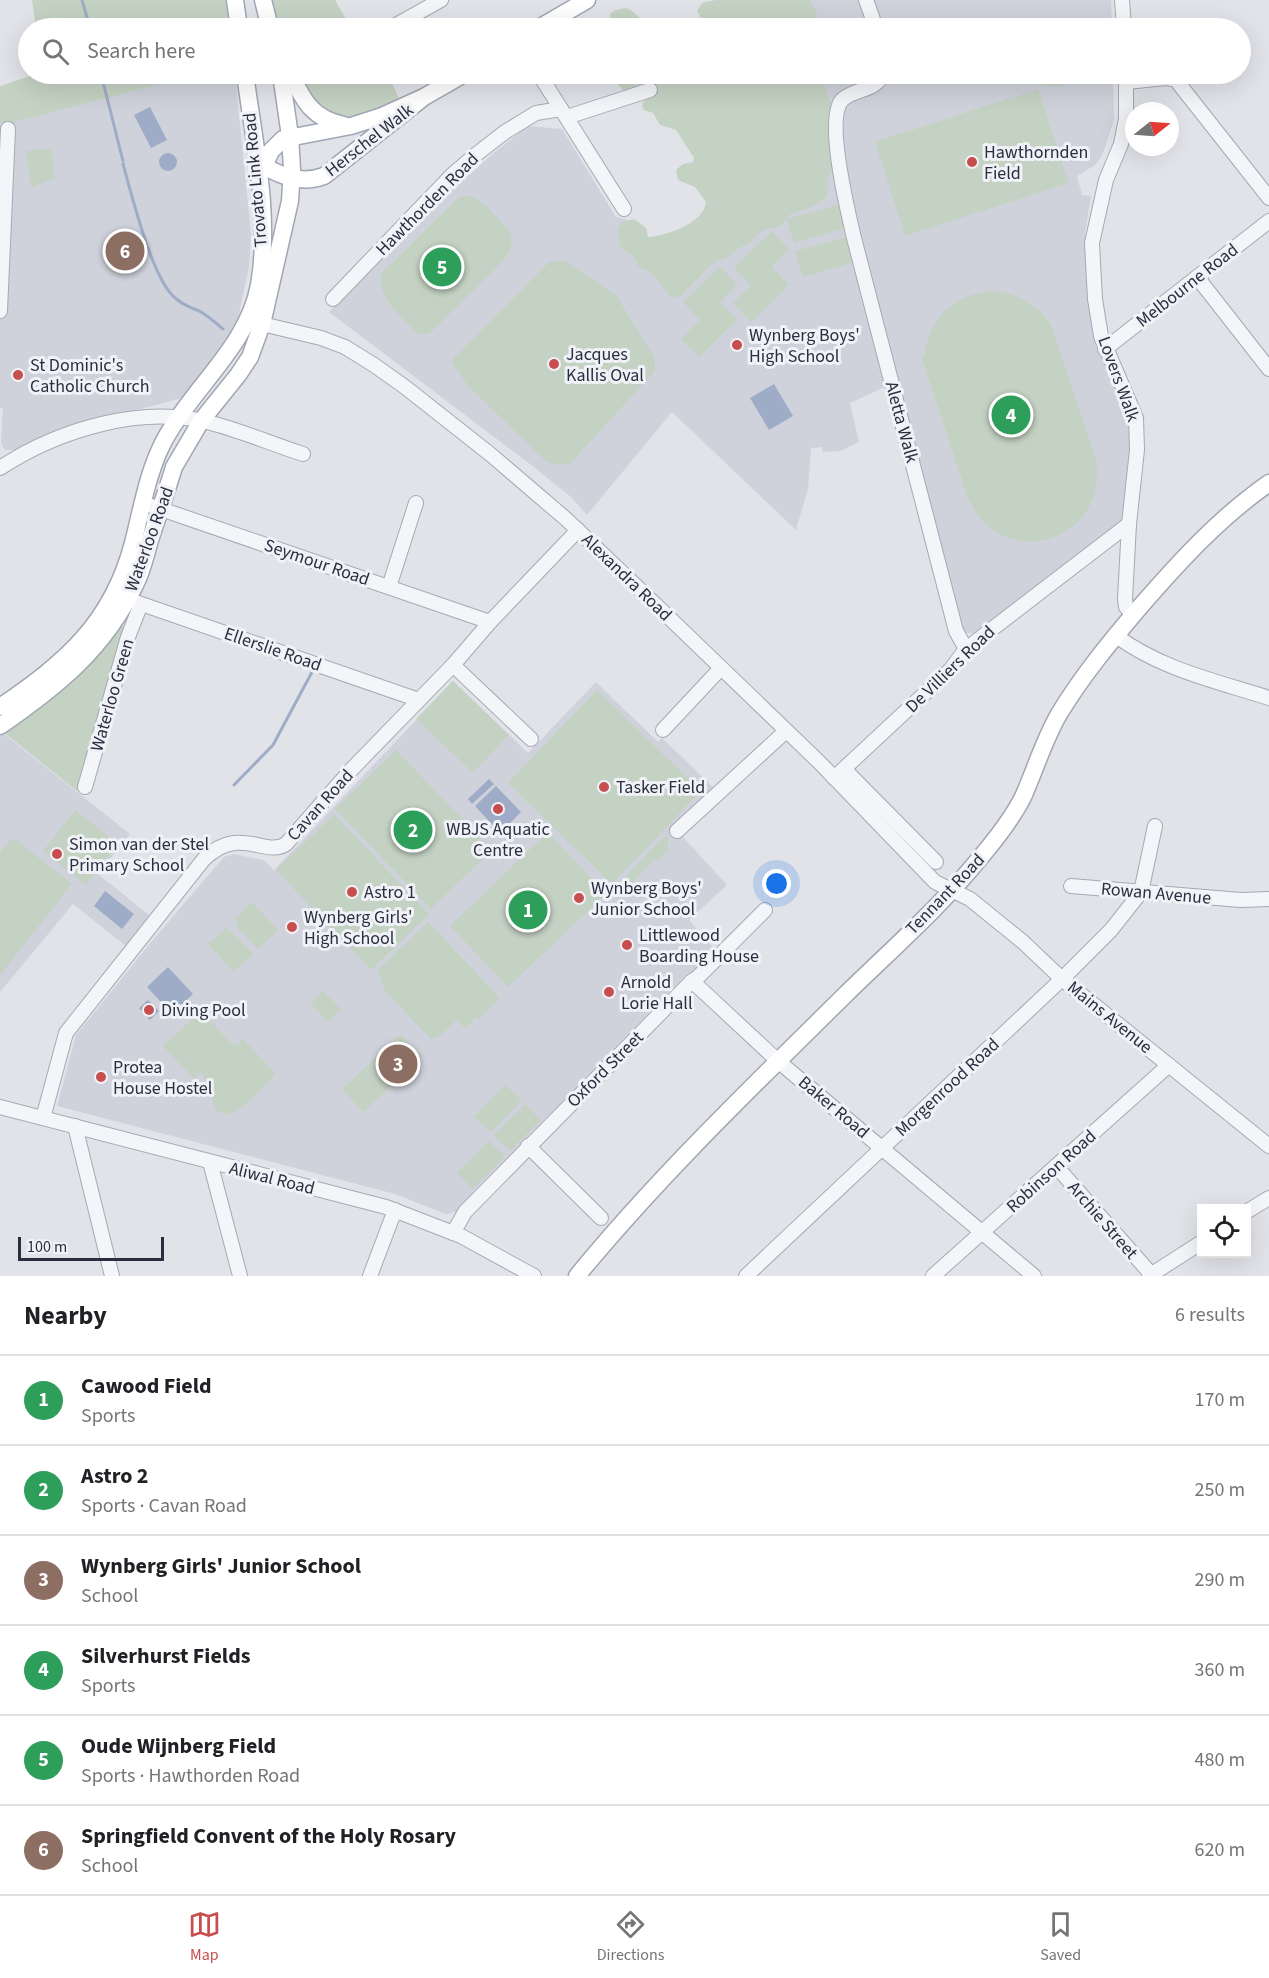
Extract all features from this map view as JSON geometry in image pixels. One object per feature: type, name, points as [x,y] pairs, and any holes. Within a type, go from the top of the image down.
[{"type":"main road","points":[[235,0],[238,18]]},
{"type":"main road","points":[[555,18],[582,1]]},
{"type":"main road","name":"Trovato Link Road","points":[[246,84],[262,214],[262,255],[254,322]]},
{"type":"main road","name":"Trovato Link Road","points":[[254,322],[286,226],[292,178],[291,136],[283,84]]},
{"type":"main road","points":[[296,84],[302,96],[316,113],[333,123],[351,126]]},
{"type":"main road","name":"Herschel Walk","points":[[291,136],[351,126],[382,116],[447,84]]},
{"type":"main road","name":"Herschel Walk","points":[[292,178],[314,180],[333,171],[424,97]]},
{"type":"main road","points":[[250,111],[258,131],[264,166],[269,232],[267,247],[262,255]]},
{"type":"main road","points":[[264,166],[276,144],[291,136]]},
{"type":"main road","points":[[264,166],[292,178]]},
{"type":"main road","name":"Waterloo Road","points":[[0,707],[55,666],[87,637],[96,624],[121,581],[159,451],[177,418],[254,322]]},
{"type":"main road","name":"Waterloo Road","points":[[0,726],[77,667],[134,602],[136,584],[174,467],[201,422],[244,366],[256,343],[254,322]]},
{"type":"main road","name":"Tennant Road","points":[[577,1276],[648,1194],[979,860],[1011,819],[1059,714],[1115,635],[1216,524],[1269,483]]},
{"type":"street","points":[[409,18],[441,0]]},
{"type":"street","points":[[866,0],[872,18]]},
{"type":"street","points":[[1122,0],[1123,18]]},
{"type":"street","points":[[545,84],[624,209]]},
{"type":"street","name":"Aletta Walk","points":[[875,84],[844,98],[837,109],[838,157],[843,193],[956,631],[966,649]]},
{"type":"street","name":"Lovers Walk","points":[[1126,84],[1126,119],[1121,144],[1106,180],[1092,243],[1095,299],[1106,349],[1136,418],[1137,450],[1129,524],[1125,603],[1133,615]]},
{"type":"street","points":[[1179,84],[1269,198]]},
{"type":"street","name":"Hawthorden Road","points":[[333,299],[452,175],[505,132],[536,113],[564,113],[650,90]]},
{"type":"street","points":[[0,311],[8,129]]},
{"type":"street","name":"Melbourne Road","points":[[1106,349],[1269,222]]},
{"type":"street","points":[[1197,277],[1269,369]]},
{"type":"street","name":"Alexandra Road","points":[[254,322],[333,342],[374,365],[481,447],[578,530],[786,731],[839,773],[870,806],[903,850],[935,882],[951,890]]},
{"type":"street","points":[[0,468],[38,445],[81,431],[140,417],[208,422],[303,454]]},
{"type":"street","name":"Seymour Road","points":[[143,503],[490,622]]},
{"type":"street","points":[[389,587],[416,503]]},
{"type":"street","name":"De Villiers Road","points":[[839,773],[951,669],[966,649],[1129,524]]},
{"type":"street","name":"Cavan Road","points":[[43,1118],[66,1033],[204,859],[223,846],[238,842],[275,848],[286,844],[357,763],[453,665],[490,622],[578,530]]},
{"type":"street","name":"Ellerslie Road","points":[[134,602],[419,700]]},
{"type":"street","name":"Waterloo Green","points":[[85,787],[128,638],[134,602]]},
{"type":"street","points":[[1115,635],[1129,646],[1165,665],[1269,698]]},
{"type":"street","points":[[453,665],[531,739]]},
{"type":"street","points":[[663,730],[721,668]]},
{"type":"street","points":[[677,831],[786,731]]},
{"type":"street","points":[[870,806],[913,839],[936,862]]},
{"type":"street","points":[[1141,892],[1155,826]]},
{"type":"street","points":[[903,850],[913,839]]},
{"type":"street","name":"Rowan Avenue","points":[[1071,886],[1241,900],[1269,899]]},
{"type":"street","name":"Mains Avenue","points":[[951,890],[970,899],[1023,942],[1062,979],[1269,1146]]},
{"type":"street","name":"Morgenrood Road","points":[[746,1276],[1062,979],[1111,930],[1141,892]]},
{"type":"street","name":"Rowan Avenue","points":[[1241,900],[1269,909]]},
{"type":"street","name":"Oxford Street","points":[[453,1233],[465,1212],[528,1146],[765,910]]},
{"type":"street","name":"Baker Road","points":[[692,981],[778,1061],[1034,1276]]},
{"type":"street","name":"Robinson Road","points":[[933,1276],[1169,1065]]},
{"type":"street","name":"Aliwal Road","points":[[0,1107],[395,1210],[453,1233],[534,1276]]},
{"type":"street","points":[[75,1126],[112,1276]]},
{"type":"street","points":[[528,1146],[600,1218]]},
{"type":"street","points":[[210,1162],[240,1276]]},
{"type":"street","name":"Archie Street","points":[[1056,1166],[1150,1275]]},
{"type":"street","points":[[1251,1209],[1269,1197]]},
{"type":"street","points":[[370,1276],[395,1210]]},
{"type":"street","points":[[1150,1275],[1197,1245]]},
{"type":"shaded area","points":[[795,0],[1111,0],[1112,18],[801,18]]},
{"type":"shaded area","points":[[160,84],[236,84],[251,235],[249,267],[238,318],[223,345],[182,398],[54,432],[14,450],[5,450],[1,443],[3,408],[0,408],[0,123],[14,125],[14,122]]},
{"type":"shaded area","name":"Wynberg Boys' High School","points":[[811,84],[1113,84],[1114,120],[1102,156],[1095,165],[1077,176],[1082,195],[1091,196],[1085,233],[1088,254],[1114,382],[1130,428],[1125,518],[976,633],[966,633],[961,629],[887,386],[850,403],[859,442],[841,451],[823,452],[822,447],[811,448],[808,489],[796,530],[672,412],[587,515],[571,497],[530,464],[329,312],[453,189],[528,126],[562,129],[616,217],[628,220],[676,289]]},
{"type":"shaded area","points":[[453,681],[528,753],[596,682],[658,742],[662,738],[714,788],[673,826],[727,885],[689,920],[717,952],[695,974],[688,973],[456,1212],[446,1214],[395,1194],[57,1106],[76,1035],[224,857],[233,854],[264,860],[274,870]]},
{"type":"shaded area","name":"Simon van der Stel Primary School","points":[[4,734],[130,834],[98,874],[150,916],[126,946],[73,904],[0,992],[0,736]]},
{"type":"green space","points":[[32,0],[226,0],[228,18],[35,18]]},
{"type":"green space","points":[[272,0],[335,0],[345,18],[277,18]]},
{"type":"green space","points":[[715,0],[809,0],[818,18],[701,18],[697,11],[702,3]]},
{"type":"green space","points":[[625,8],[641,18],[610,18],[613,11]]},
{"type":"green space","points":[[18,80],[18,84],[160,84],[15,122],[14,125],[0,123],[0,86]]},
{"type":"green space","points":[[303,84],[392,84],[401,103],[382,111],[341,120],[319,109]]},
{"type":"green space","points":[[617,84],[644,84],[630,89],[623,90]]},
{"type":"green space","points":[[647,84],[824,84],[833,108],[835,163],[827,180],[828,190],[825,199],[812,207],[789,215],[781,226],[762,231],[748,244],[709,267],[681,296],[672,298],[651,273],[638,266],[635,258],[620,246],[617,228],[623,222],[634,219],[646,228],[648,237],[674,231],[699,216],[706,202],[695,187],[678,180],[676,170],[683,164],[693,162],[694,158],[676,130],[660,125],[653,113],[644,110],[642,106],[643,102],[654,93],[651,85]]},
{"type":"green space","points":[[1042,84],[1064,84],[1064,86]]},
{"type":"green space","name":"Hawthornden Field","points":[[1038,89],[1069,183],[905,236],[875,142]]},
{"type":"green space","points":[[51,148],[55,179],[31,187],[26,151]]},
{"type":"green space","points":[[464,196],[477,199],[499,219],[510,234],[510,248],[503,261],[430,333],[422,335],[415,332],[386,298],[381,283],[381,274],[457,199]]},
{"type":"green space","points":[[838,205],[845,228],[794,243],[787,219]]},
{"type":"green space","points":[[772,231],[789,249],[772,267],[789,285],[751,322],[733,303],[751,286],[734,267]]},
{"type":"green space","points":[[847,237],[854,262],[803,277],[795,251]]},
{"type":"green space","name":"Jacques Kallis Oval","points":[[566,261],[616,295],[655,359],[655,371],[569,465],[548,463],[469,387],[452,363],[454,358],[549,262]]},
{"type":"green space","points":[[720,266],[737,285],[720,302],[737,320],[699,357],[681,339],[700,320],[683,302]]},
{"type":"green space","points":[[990,291],[1017,296],[1025,300],[1051,325],[1095,456],[1096,486],[1087,510],[1071,528],[1050,538],[1026,541],[1003,536],[982,520],[967,495],[921,356],[925,354],[932,330],[945,310],[965,297]]},
{"type":"green space","points":[[121,626],[124,627],[77,791],[3,732],[67,685],[96,657]]},
{"type":"green space","points":[[453,681],[509,735],[473,773],[416,719]]},
{"type":"green space","name":"Tasker Field","points":[[597,690],[701,791],[612,884],[508,783]]},
{"type":"green space","points":[[396,750],[492,850],[431,909],[335,809]]},
{"type":"green space","points":[[75,810],[118,844],[86,885],[43,851]]},
{"type":"green space","name":"Astro 1","points":[[334,814],[429,914],[371,970],[276,870]]},
{"type":"green space","points":[[548,832],[606,894],[508,987],[450,926]]},
{"type":"green space","points":[[668,835],[668,850],[658,861],[655,859],[632,883],[626,877],[658,842]]},
{"type":"green space","points":[[15,839],[72,884],[0,975],[0,852],[9,841]]},
{"type":"green space","points":[[252,902],[278,930],[258,949],[237,927],[235,919]]},
{"type":"green space","points":[[428,922],[500,998],[479,1019],[476,1017],[465,1028],[457,1020],[441,1035],[431,1039],[385,991],[378,970]]},
{"type":"green space","points":[[226,928],[253,954],[234,972],[208,944]]},
{"type":"green space","points":[[323,991],[341,1009],[328,1022],[310,1003]]},
{"type":"green space","points":[[201,1011],[232,1044],[236,1045],[243,1039],[276,1074],[252,1098],[231,1114],[216,1110],[202,1072],[194,1079],[163,1046]]},
{"type":"green space","points":[[401,1034],[422,1057],[363,1112],[342,1089]]},
{"type":"green space","points":[[506,1085],[522,1101],[490,1132],[474,1117]]},
{"type":"green space","points":[[525,1104],[541,1120],[510,1151],[494,1135]]},
{"type":"green space","points":[[489,1141],[505,1157],[473,1189],[457,1173]]},
{"type":"water","points":[[150,107],[167,140],[151,148],[134,115]]},
{"type":"water","points":[[168,153],[174,156],[177,162],[174,168],[168,171],[162,168],[159,162],[162,156]]},
{"type":"water","points":[[774,384],[793,416],[769,430],[750,398]]},
{"type":"water","points":[[489,779],[494,784],[472,804],[468,799]]},
{"type":"water","name":"WBJS Aquatic Centre","points":[[496,786],[521,812],[500,833],[475,806]]},
{"type":"water","points":[[105,891],[134,914],[122,929],[94,906]]},
{"type":"water","points":[[168,967],[193,994],[172,1014],[147,987]]},
{"type":"water","name":"Diving Pool","points":[[148,1000],[159,1011],[150,1020],[139,1008]]},
{"type":"waterway","points":[[82,0],[87,18]]},
{"type":"waterway","points":[[104,84],[123,161]]},
{"type":"waterway","points":[[123,164],[143,234],[157,271],[165,285],[180,302],[204,314],[223,329]]},
{"type":"waterway","points":[[234,785],[273,745],[312,672]]},
{"type":"place","name":"Hawthornden Field","points":[[972,162]]},
{"type":"place","name":"Springfield Convent of the Holy Rosary","points":[[125,251]]},
{"type":"place","name":"Oude Wijnberg Field","points":[[442,267]]},
{"type":"place","name":"Wynberg Boys' High School","points":[[737,345]]},
{"type":"place","name":"Jacques Kallis Oval","points":[[554,364]]},
{"type":"place","name":"St Dominic's Catholic Church","points":[[18,375]]},
{"type":"place","name":"Silverhurst Fields","points":[[1011,415]]},
{"type":"place","name":"Tasker Field","points":[[604,787]]},
{"type":"place","name":"WBJS Aquatic Centre","points":[[498,809]]},
{"type":"place","name":"Astro 2","points":[[413,830]]},
{"type":"place","name":"Simon van der Stel Primary School","points":[[57,854]]},
{"type":"place","name":"Astro 1","points":[[352,892]]},
{"type":"place","name":"Wynberg Boys' Junior School","points":[[579,898]]},
{"type":"place","name":"Cawood Field","points":[[528,910]]},
{"type":"place","name":"Wynberg Girls' High School","points":[[292,927]]},
{"type":"place","name":"Littlewood Boarding House","points":[[627,945]]},
{"type":"place","name":"Arnold Lorie Hall","points":[[609,992]]},
{"type":"place","name":"Diving Pool","points":[[149,1010]]},
{"type":"place","name":"Wynberg Girls' Junior School","points":[[398,1064]]},
{"type":"place","name":"Protea House Hostel","points":[[101,1077]]}]
